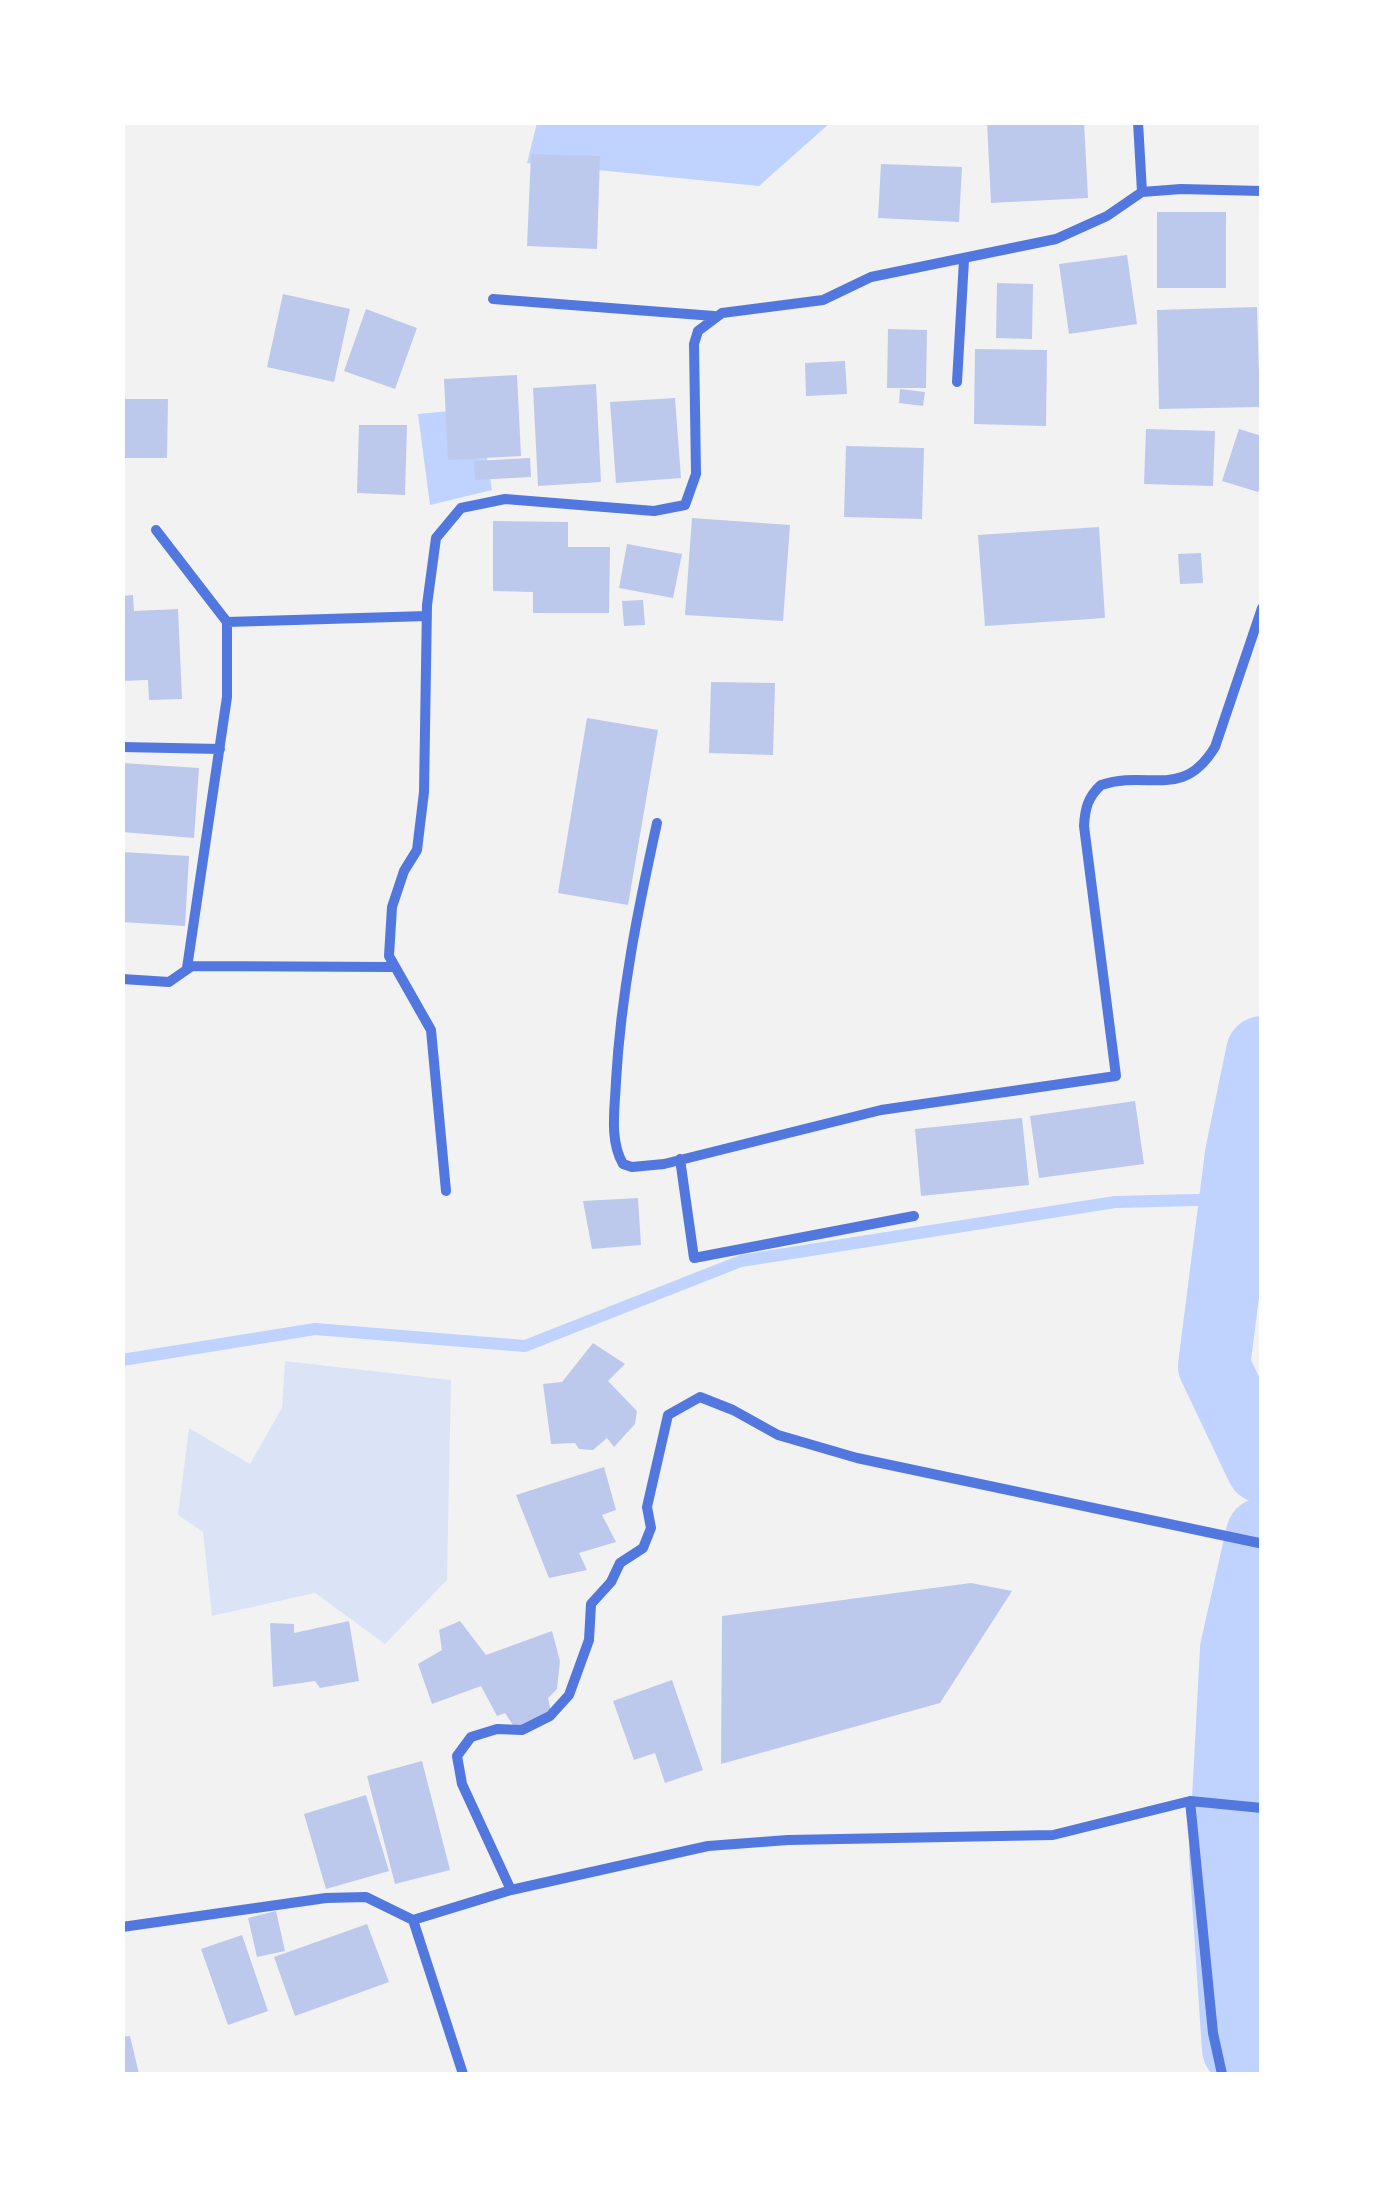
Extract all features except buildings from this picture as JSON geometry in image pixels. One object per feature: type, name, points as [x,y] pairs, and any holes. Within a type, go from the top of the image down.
[{"type":"street","points":[[1138,122],[1142,192]]},
{"type":"street","points":[[494,299],[715,316],[822,300],[871,277],[1056,239],[1107,216],[1142,192],[1262,191]]},
{"type":"street","points":[[957,382],[964,260]]},
{"type":"street","points":[[446,1190],[431,1030],[389,956],[392,906],[404,871],[417,850],[424,792],[427,616],[436,538],[461,508],[505,499],[654,511],[685,506],[696,474],[695,337],[715,316]]},
{"type":"street","points":[[156,530],[227,622],[229,662],[220,749],[187,968]]},
{"type":"street","points":[[656,823],[630,946],[618,1045],[615,1133],[619,1157],[628,1167],[680,1159],[882,1110],[1116,1076],[1084,826],[1085,808],[1092,793],[1102,785],[1190,776],[1204,765],[1215,747],[1262,608]]},
{"type":"street","points":[[227,622],[427,616]]},
{"type":"street","points":[[122,747],[220,749]]},
{"type":"street","points":[[122,979],[169,982],[187,968],[392,967]]},
{"type":"street","points":[[680,1159],[694,1258],[914,1216]]},
{"type":"street","points":[[512,1890],[462,1784],[457,1756],[470,1737],[497,1729],[522,1730],[550,1716],[569,1696],[589,1640],[590,1604],[611,1582],[620,1563],[643,1548],[651,1528],[647,1507],[668,1416],[700,1397],[778,1435],[856,1458],[1260,1542]]},
{"type":"street","points":[[1190,1801],[1214,2033],[1222,2074]]},
{"type":"street","points":[[122,1928],[326,1898],[366,1897],[413,1920],[512,1890],[708,1846],[788,1840],[1053,1835],[1190,1801],[1262,1808]]},
{"type":"street","points":[[413,1920],[463,2074]]},
{"type":"shaded area","points":[[285,1361],[451,1380],[447,1580],[385,1644],[315,1593],[212,1616],[203,1532],[178,1515],[189,1428],[250,1464],[282,1408]]},
{"type":"water","points":[[537,123],[830,123],[759,186],[527,163]]},
{"type":"water","points":[[479,408],[492,490],[430,505],[418,414]]},
{"type":"waterway","points":[[1262,1052],[1241,1154],[1214,1366],[1262,1467]]},
{"type":"waterway","points":[[122,1360],[315,1329],[525,1346],[741,1261],[1115,1202],[1236,1199]]},
{"type":"waterway","points":[[1238,2049],[1225,1856],[1236,1649],[1262,1534]]}]
